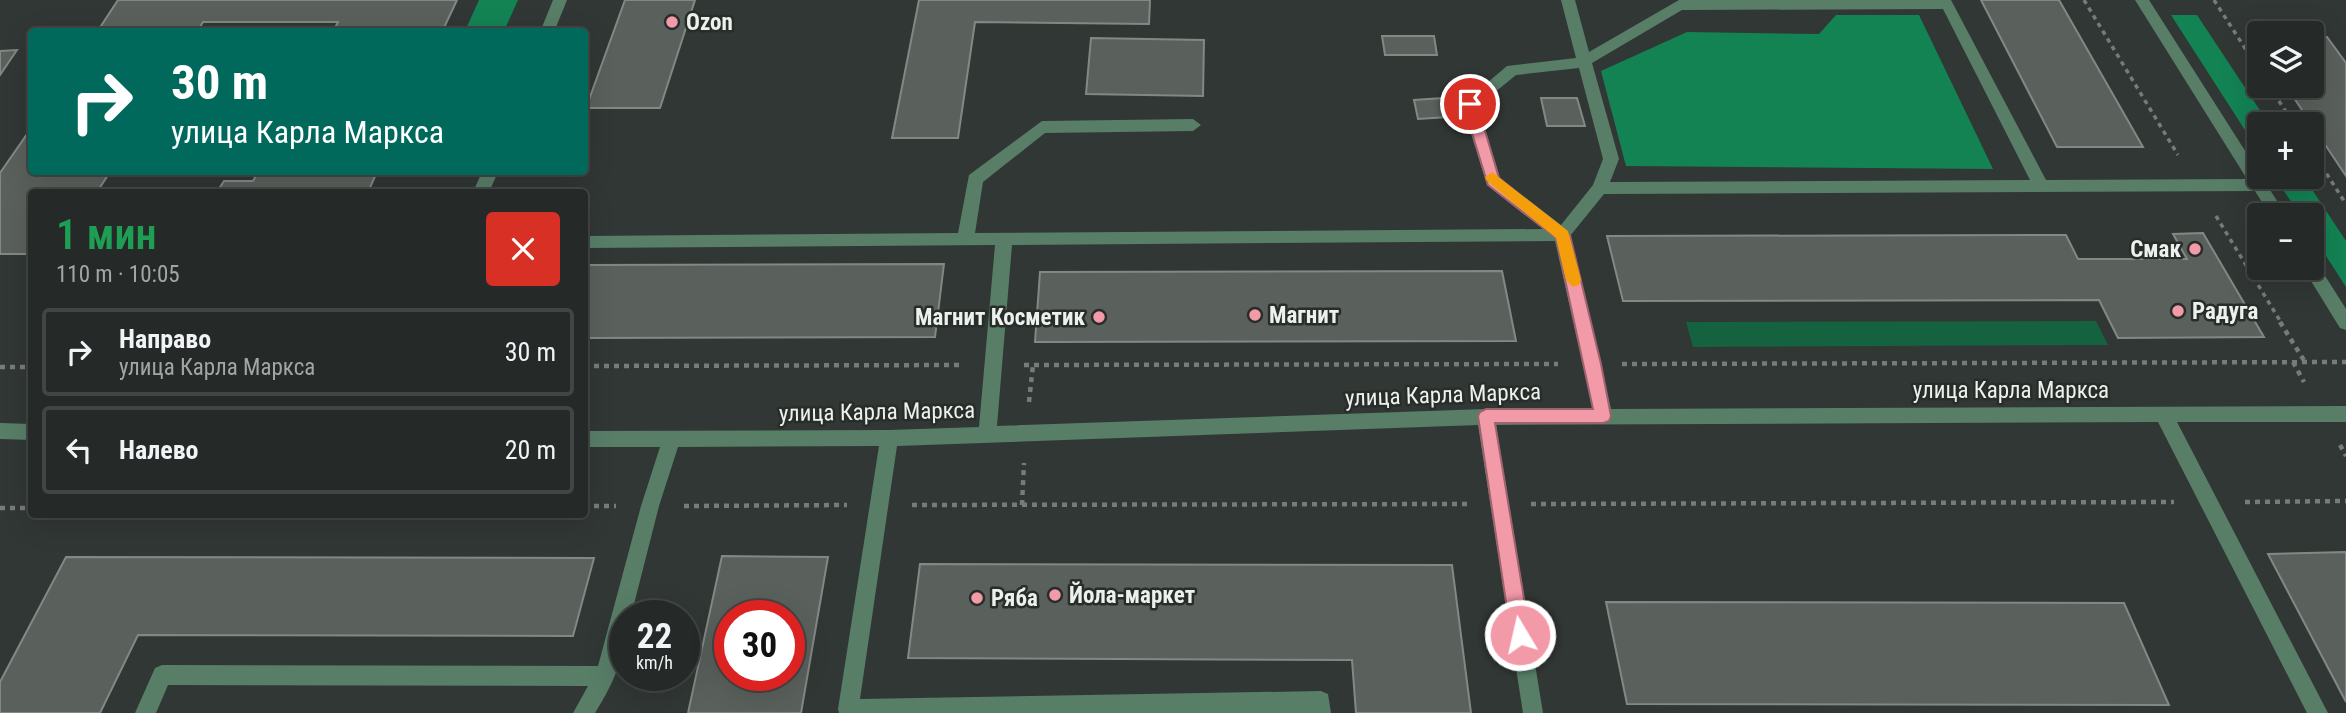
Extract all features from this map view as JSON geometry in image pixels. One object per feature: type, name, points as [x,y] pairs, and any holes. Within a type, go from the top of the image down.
[{"type":"street","points":[[549,28],[560,0]]},
{"type":"street","points":[[1562,235],[1600,188],[1611,159],[1568,0]]},
{"type":"street","points":[[2142,0],[2247,167]]},
{"type":"street","points":[[1603,416],[1562,235],[1493,181],[1470,104],[1513,70],[1583,62],[1678,3],[1948,4],[2041,186]]},
{"type":"street","points":[[966,237],[975,179],[1042,127],[1193,125]]},
{"type":"street","points":[[1600,188],[2247,186]]},
{"type":"street","points":[[588,242],[966,237],[1562,235]]},
{"type":"street","points":[[987,435],[1004,237]]},
{"type":"street","points":[[2319,280],[2346,323]]},
{"type":"street","points":[[2162,414],[2318,713]]},
{"type":"street","name":"улица Карла Маркса","points":[[588,439],[889,438],[1486,416],[2346,414]]},
{"type":"street","points":[[1486,416],[1533,713]]},
{"type":"street","points":[[0,431],[28,432]]},
{"type":"street","points":[[583,713],[606,676],[650,506],[672,438]]},
{"type":"street","points":[[889,438],[848,711],[1321,701],[1321,713]]},
{"type":"street","points":[[145,713],[162,675],[606,676]]},
{"type":"path","points":[[2214,0],[2247,51]]},
{"type":"path","points":[[2324,170],[2346,204]]},
{"type":"path","points":[[588,366],[2346,362]]},
{"type":"path","points":[[0,367],[28,367]]},
{"type":"path","points":[[0,508],[28,508]]},
{"type":"green space","points":[[479,0],[518,0],[505,28],[466,28]]},
{"type":"green space","points":[[1836,15],[1919,15],[1993,169],[1626,166],[1601,71],[1687,32],[1819,34]]},
{"type":"green space","points":[[2171,15],[2197,15],[2247,91],[2247,98],[2252,98],[2261,112],[2247,112],[2247,133]]},
{"type":"green space","points":[[2284,191],[2313,191],[2321,203],[2292,203]]},
{"type":"green space","points":[[2324,208],[2346,241],[2346,287],[2324,253]]},
{"type":"green space","points":[[2096,321],[2108,345],[1693,347],[1686,322]]},
{"type":"building","points":[[118,0],[457,0],[444,28],[335,28],[338,22],[203,22],[199,28],[100,28]]},
{"type":"building","points":[[625,0],[695,0],[660,108],[588,108]]},
{"type":"building","points":[[919,0],[1150,0],[1149,24],[975,22],[958,138],[892,138]]},
{"type":"building","points":[[1981,0],[2059,0],[2143,147],[2057,147]]},
{"type":"building","points":[[1382,36],[1434,36],[1437,55],[1385,55]]},
{"type":"building","points":[[2324,37],[2327,37],[2346,63],[2346,176],[2324,143],[2324,112],[2303,112],[2294,98],[2324,98]]},
{"type":"building","points":[[1091,38],[1204,40],[1203,96],[1086,94]]},
{"type":"building","points":[[17,50],[0,75],[0,51]]},
{"type":"building","points":[[1443,98],[1448,117],[1418,119],[1414,100]]},
{"type":"building","points":[[1541,98],[1577,98],[1585,126],[1547,126]]},
{"type":"building","points":[[28,133],[28,175],[108,175],[99,189],[28,189],[28,254],[0,254],[0,173]]},
{"type":"building","points":[[256,175],[376,175],[369,189],[219,189],[224,181],[253,181]]},
{"type":"building","points":[[2203,233],[2264,337],[2118,338],[2099,300],[1623,301],[1607,236],[2066,235],[2078,259],[2187,259],[2173,234]]},
{"type":"building","points":[[944,264],[935,337],[588,338],[588,265]]},
{"type":"building","points":[[1502,271],[1516,341],[1035,342],[1040,272]]},
{"type":"building","points":[[2346,552],[2346,702],[2268,554]]},
{"type":"building","points":[[722,556],[828,557],[805,690],[805,600],[714,600],[714,691],[805,691],[801,713],[688,713],[693,691],[700,691],[700,658]]},
{"type":"building","points":[[66,557],[594,558],[573,636],[138,635],[100,713],[0,713],[0,682]]},
{"type":"building","points":[[920,564],[1452,565],[1471,713],[1356,713],[1352,660],[908,658]]},
{"type":"building","points":[[1606,602],[2124,603],[2169,705],[1627,704]]},
{"type":"slow traffic","points":[[1492,177],[1493,181],[1562,235],[1573,280]]},
{"type":"place","name":"Ozon","points":[[672,22]]},
{"type":"place","name":"Смак","points":[[2195,249]]},
{"type":"place","name":"Радуга","points":[[2178,311]]},
{"type":"place","name":"Магнит","points":[[1255,315]]},
{"type":"place","name":"Магнит Косметик","points":[[1099,317]]},
{"type":"place","name":"Йола-маркет","points":[[1055,595]]},
{"type":"place","name":"Ряба","points":[[977,598]]},
{"type":"route","points":[[1470,104],[1493,181],[1562,235],[1603,416],[1486,416],[1520,635]]}]
